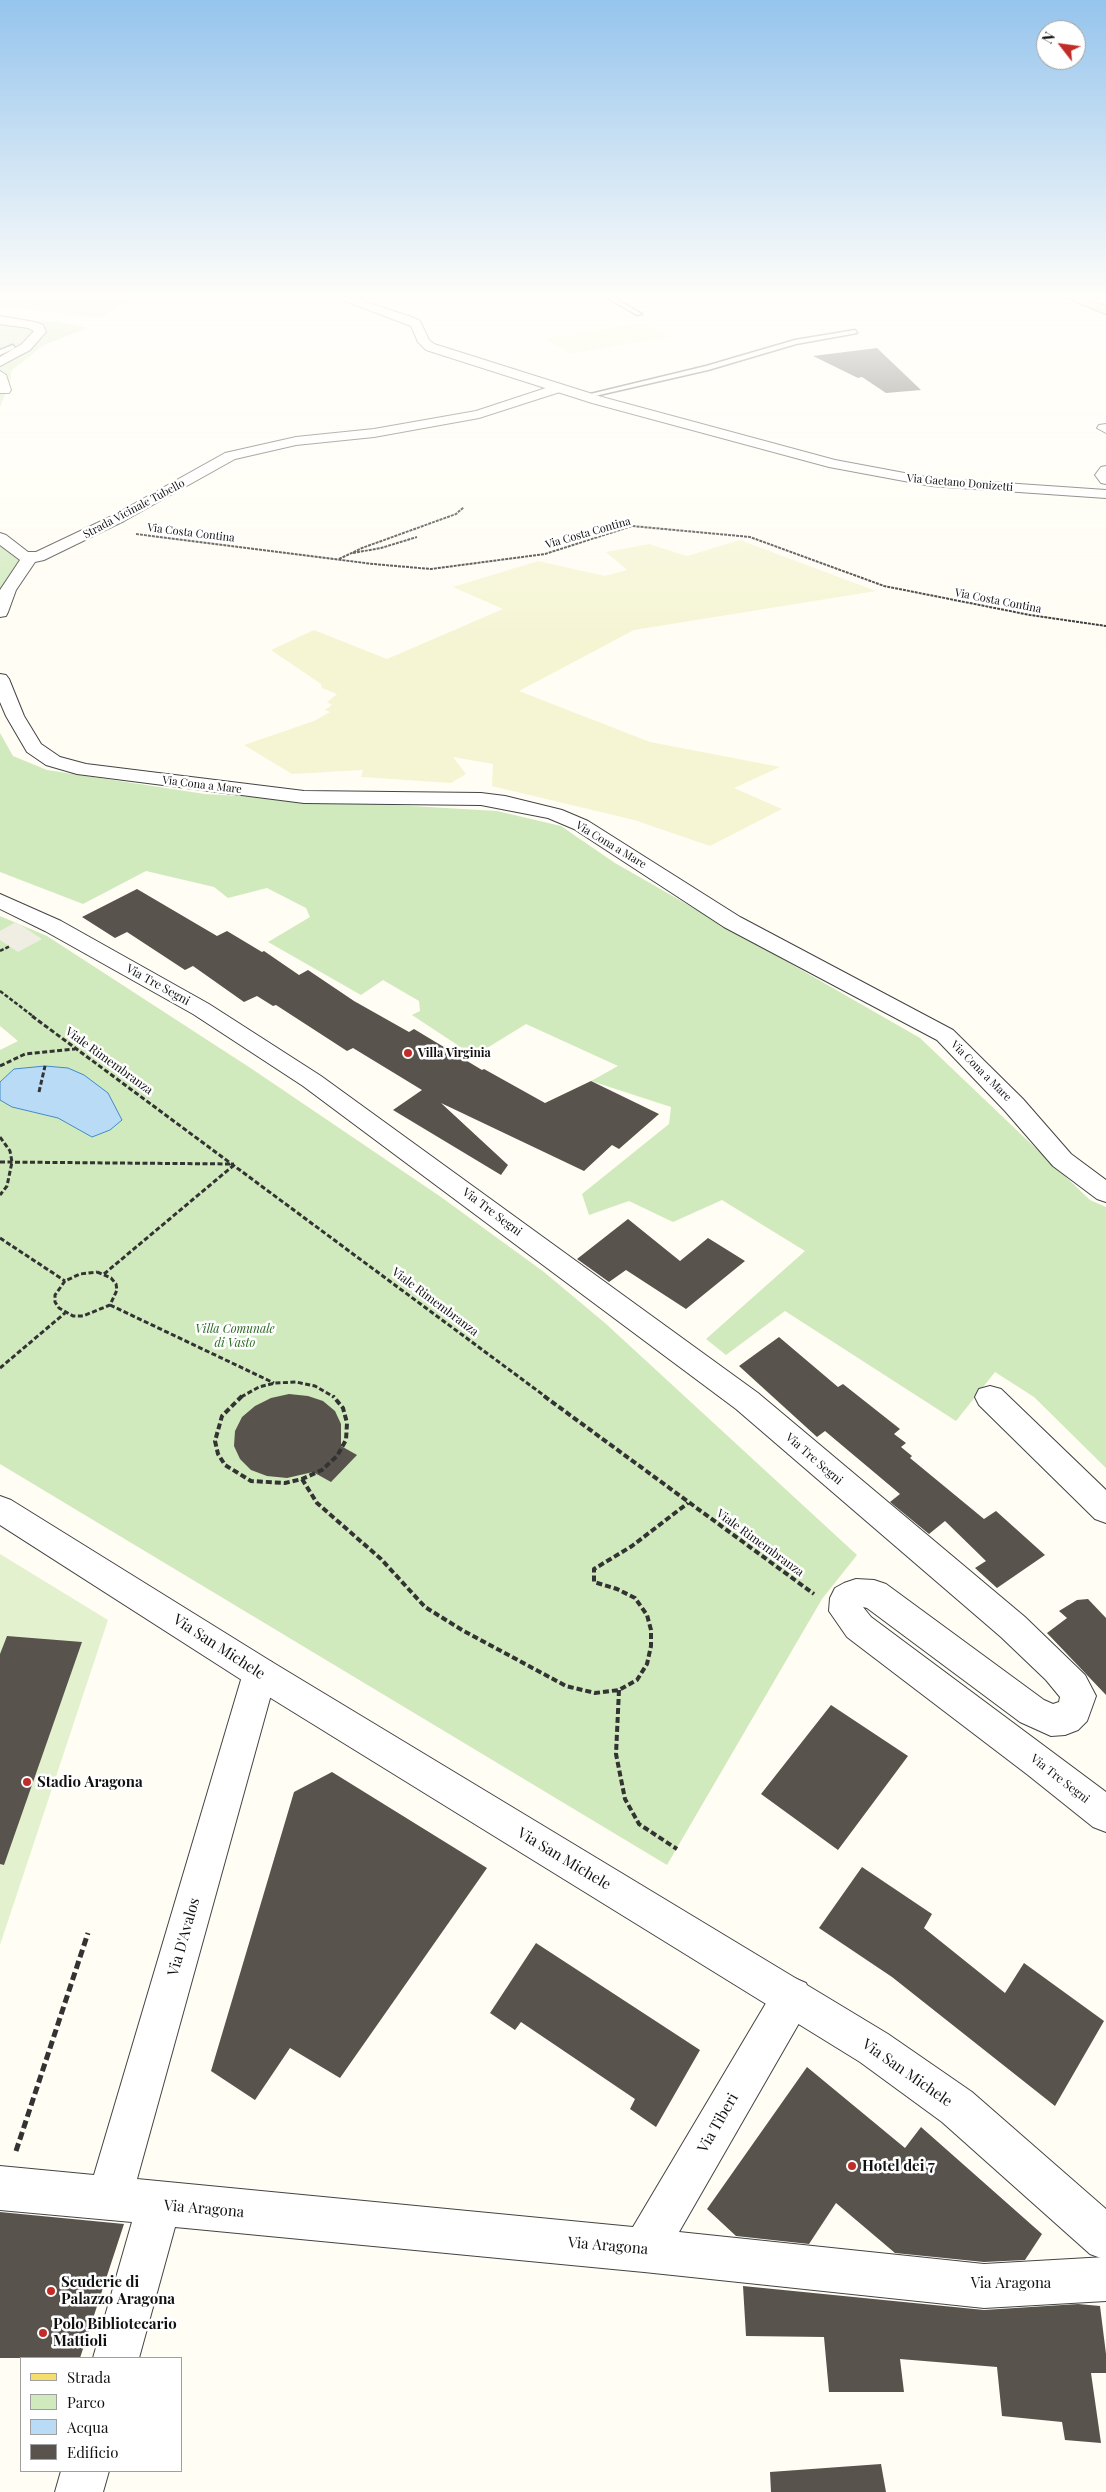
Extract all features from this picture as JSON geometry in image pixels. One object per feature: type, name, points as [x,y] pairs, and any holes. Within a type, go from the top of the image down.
[{"type":"street","name":"Strada Vicinale Tubello","points":[[29,558],[38,557],[96,530],[173,490],[230,456],[296,441],[374,433],[449,420],[472,413]]},
{"type":"street","name":"Via Gaetano Donizetti","points":[[649,413],[877,474],[956,485],[1106,494]]},
{"type":"street","points":[[1106,470],[1102,475],[1106,480]]},
{"type":"street","points":[[0,538],[29,558],[8,590],[0,612]]},
{"type":"street","name":"Via Cona a Mare","points":[[0,679],[16,716],[34,748],[53,761],[84,770],[304,797],[481,799],[504,802],[555,814],[581,825],[732,922],[945,1035],[1014,1105],[1062,1160],[1106,1193]]},
{"type":"street","name":"Via Tre Segni","points":[[0,901],[53,926],[201,1009],[312,1081],[497,1215],[592,1290],[747,1402],[1013,1627],[1058,1668],[1073,1686],[1078,1696],[1075,1710],[1065,1719],[1051,1720],[1032,1712],[874,1594],[856,1593],[847,1598],[846,1611],[858,1627],[1040,1763],[1106,1815]]},
{"type":"street","points":[[990,1397],[1106,1510]]},
{"type":"street","name":"Via San Michele","points":[[0,1509],[260,1673],[874,2048],[957,2107],[1106,2238]]},
{"type":"street","name":"Via D'Avalos","points":[[109,2200],[260,1673]]},
{"type":"street","name":"Via Tiberi","points":[[644,2250],[792,1997]]},
{"type":"street","name":"Via Aragona","points":[[2,2188],[160,2205],[644,2250],[984,2286],[1106,2279]]},
{"type":"street","points":[[116,2357],[160,2205]]},
{"type":"street","points":[[78,2492],[84,2472]]},
{"type":"path","points":[[338,559],[345,554],[456,514],[463,510],[464,507]]},
{"type":"path","name":"Via Costa Contina","points":[[96,530],[431,569],[545,554],[632,526],[750,537],[884,586],[1030,615],[1106,626]]},
{"type":"path","points":[[345,554],[381,548],[417,537]]},
{"type":"path","points":[[0,951],[10,946]]},
{"type":"path","name":"Viale Rimembranza","points":[[0,991],[75,1049],[234,1164],[688,1503],[858,1627]]},
{"type":"path","points":[[0,1066],[25,1054],[75,1049]]},
{"type":"path","points":[[39,1092],[45,1066]]},
{"type":"path","points":[[0,1137],[10,1151],[12,1162],[11,1173],[0,1196]]},
{"type":"path","points":[[0,1162],[234,1164]]},
{"type":"path","points":[[104,1274],[234,1164]]},
{"type":"path","points":[[0,1238],[65,1281]]},
{"type":"path","points":[[89,1272],[104,1274],[116,1284],[117,1290],[110,1305],[93,1314],[83,1316],[65,1313],[55,1302],[55,1295],[65,1281],[89,1272]]},
{"type":"path","points":[[110,1305],[275,1383]]},
{"type":"path","points":[[0,1368],[65,1313]]},
{"type":"path","points":[[296,1382],[315,1386],[332,1395],[343,1408],[348,1423],[346,1440],[337,1456],[322,1470],[302,1479],[285,1483],[251,1481],[225,1465],[218,1454],[215,1442],[217,1428],[222,1416],[244,1394],[275,1383],[296,1382]]},
{"type":"path","points":[[302,1479],[317,1503],[380,1559],[425,1607],[462,1630],[566,1686],[595,1692],[619,1690],[637,1680],[647,1664],[651,1646],[651,1630],[647,1615],[635,1598],[617,1588],[594,1582],[594,1569],[632,1546],[688,1503]]},
{"type":"path","points":[[619,1690],[616,1754],[625,1799],[639,1824],[659,1839],[677,1849]]},
{"type":"path","points":[[2,2188],[88,1933]]},
{"type":"green space","points":[[740,540],[876,591],[634,630],[519,691],[650,742],[780,767],[734,788],[782,809],[710,846],[634,820],[492,786],[493,764],[453,757],[466,774],[451,783],[361,777],[363,770],[292,774],[244,745],[314,721],[330,712],[325,710],[332,705],[327,702],[337,694],[322,688],[321,684],[271,650],[314,630],[387,659],[503,609],[453,587],[538,561],[605,576],[627,570],[606,552],[649,544],[687,556]]},
{"type":"green space","points":[[0,546],[20,561],[0,596]]},
{"type":"green space","points":[[0,733],[13,756],[47,770],[205,794],[497,811],[561,826],[615,863],[920,1038],[1090,1200],[1106,1207],[1106,1468],[1034,1397],[995,1372],[956,1421],[785,1311],[726,1355],[706,1339],[805,1251],[722,1200],[673,1222],[629,1201],[589,1215],[582,1194],[669,1124],[671,1107],[591,1081],[618,1066],[526,1024],[474,1056],[412,1015],[420,1011],[419,1001],[383,980],[361,995],[268,942],[310,917],[306,908],[267,888],[228,898],[214,887],[146,871],[83,904],[0,872]]},
{"type":"green space","name":"Villa Comunale di Vasto","points":[[0,916],[47,936],[252,1069],[441,1197],[544,1272],[605,1323],[857,1555],[822,1599],[667,1865],[0,1464],[0,1050],[18,1041],[0,1026]]},
{"type":"green space","name":"Stadio Aragona","points":[[0,1554],[108,1620],[0,1945]]},
{"type":"shaded area","points":[[16,922],[42,939],[18,952],[0,940],[0,931]]},
{"type":"water","points":[[45,1066],[68,1068],[84,1075],[108,1093],[122,1120],[110,1130],[92,1137],[58,1118],[12,1107],[0,1100],[0,1082],[14,1069]]},
{"type":"building","points":[[137,889],[217,936],[227,931],[262,952],[264,951],[299,975],[308,970],[354,1001],[409,1032],[414,1029],[482,1070],[484,1069],[545,1103],[591,1081],[659,1114],[619,1149],[612,1145],[584,1171],[441,1103],[508,1165],[501,1175],[393,1110],[422,1090],[353,1048],[347,1051],[276,1005],[273,1006],[257,996],[244,1002],[193,966],[185,970],[127,932],[115,938],[82,917]]},
{"type":"building","points":[[628,1219],[680,1261],[708,1238],[745,1261],[686,1309],[626,1270],[609,1282],[577,1259]]},
{"type":"building","points":[[779,1337],[838,1387],[843,1384],[900,1429],[894,1434],[906,1443],[901,1447],[912,1456],[910,1458],[984,1519],[996,1511],[1045,1555],[997,1588],[975,1568],[986,1561],[945,1521],[929,1534],[890,1502],[900,1494],[825,1431],[817,1437],[739,1366]]},
{"type":"building","points":[[289,1394],[308,1396],[323,1401],[335,1411],[341,1424],[341,1446],[357,1455],[331,1482],[313,1472],[287,1478],[267,1476],[251,1470],[240,1459],[234,1446],[235,1431],[242,1417],[255,1406],[271,1398]]},
{"type":"building","points":[[1088,1599],[1106,1618],[1106,1695],[1047,1633],[1067,1618],[1059,1611],[1077,1600]]},
{"type":"building","points":[[7,1636],[82,1642],[4,1865],[0,1864],[0,1654]]},
{"type":"building","points":[[831,1705],[908,1756],[838,1850],[761,1794]]},
{"type":"building","points":[[332,1772],[487,1868],[340,2078],[290,2048],[255,2100],[211,2071],[294,1792]]},
{"type":"building","points":[[862,1867],[932,1914],[924,1928],[1005,1993],[1024,1963],[1104,2021],[1055,2106],[892,1977],[819,1928]]},
{"type":"building","points":[[536,1943],[700,2050],[656,2127],[630,2109],[635,2099],[521,2022],[515,2030],[490,2013]]},
{"type":"building","name":"Hotel dei 7","points":[[807,2067],[905,2148],[921,2127],[1042,2234],[1025,2260],[984,2262],[895,2253],[836,2203],[809,2244],[736,2236],[707,2209]]},
{"type":"building","name":"Scuderie di Palazzo Aragona","points":[[0,2212],[124,2224],[80,2357],[0,2358]]},
{"type":"building","points":[[743,2286],[984,2310],[1078,2304],[1100,2306],[1106,2354],[1106,2373],[1091,2373],[1101,2443],[1065,2440],[1062,2422],[1002,2416],[997,2367],[900,2359],[904,2392],[829,2392],[824,2337],[746,2336]]},
{"type":"building","points":[[881,2464],[886,2492],[771,2492],[770,2472]]},
{"type":"place","name":"Villa Virginia","points":[[408,1053]]},
{"type":"place","name":"Stadio Aragona","points":[[27,1782]]},
{"type":"place","name":"Hotel dei 7","points":[[852,2166]]},
{"type":"place","name":"Scuderie di Palazzo Aragona","points":[[51,2291]]},
{"type":"place","name":"Polo Bibliotecario Mattioli","points":[[43,2333]]}]
